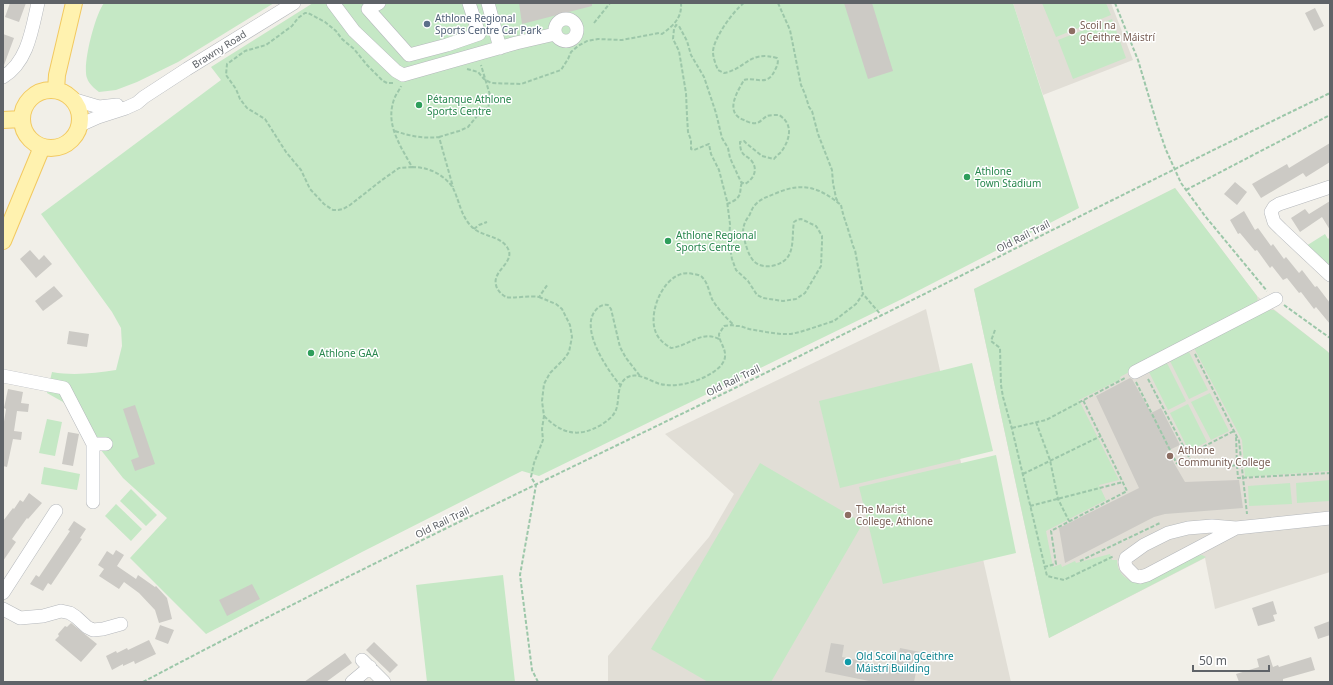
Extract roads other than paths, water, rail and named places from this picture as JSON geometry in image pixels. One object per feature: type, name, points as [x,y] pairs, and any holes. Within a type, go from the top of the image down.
[{"type":"main road","points":[[56,90],[57,75],[74,3]]},
{"type":"main road","points":[[46,90],[56,90],[65,93],[78,106],[80,125],[77,134],[70,142],[62,147],[52,149],[42,147],[27,137],[23,128],[22,119],[24,109],[29,100],[36,94],[46,90]]},
{"type":"main road","points":[[3,120],[22,119]]},
{"type":"main road","points":[[3,241],[42,147]]},
{"type":"street","points":[[3,77],[17,66],[25,52],[38,3]]},
{"type":"street","name":"Brawny Road","points":[[80,125],[137,103],[144,97],[294,3]]},
{"type":"street","points":[[333,3],[354,31],[396,71],[403,75],[555,34]]},
{"type":"street","points":[[379,3],[368,9],[409,55],[448,45],[479,34],[469,3]]},
{"type":"street","points":[[488,3],[500,48]]},
{"type":"street","points":[[448,45],[454,61]]},
{"type":"street","name":"Brawny Road","points":[[72,99],[103,107],[119,105],[144,97]]},
{"type":"street","points":[[1330,187],[1279,204],[1274,207],[1271,212],[1274,222],[1330,275]]},
{"type":"street","points":[[1136,372],[1276,299]]},
{"type":"street","points":[[3,376],[64,388],[100,444],[93,502]]},
{"type":"street","points":[[3,593],[54,510]]},
{"type":"street","points":[[1236,528],[1147,575],[1140,577],[1135,576],[1126,567],[1126,558],[1144,545],[1168,533],[1188,528],[1212,526],[1236,528],[1330,518]]},
{"type":"street","points":[[3,608],[20,618],[65,612],[73,615],[93,630],[121,624]]},
{"type":"street","points":[[352,682],[366,663],[384,682]]},
{"type":"place","name":"Athlone Regional Sports Centre Car Park","points":[[427,24]]},
{"type":"place","name":"Scoil na gCeithre Máistrí","points":[[1072,31]]},
{"type":"place","name":"Pétanque Athlone Sports Centre","points":[[419,105]]},
{"type":"place","name":"Athlone Town Stadium","points":[[967,177]]},
{"type":"place","name":"Athlone Regional Sports Centre","points":[[668,241]]},
{"type":"place","name":"Athlone GAA","points":[[311,353]]},
{"type":"place","name":"Athlone Community College","points":[[1170,456]]},
{"type":"place","name":"The Marist College, Athlone","points":[[848,515]]},
{"type":"place","name":"Old Scoil na gCeithre Máistrí Building","points":[[848,662]]}]
